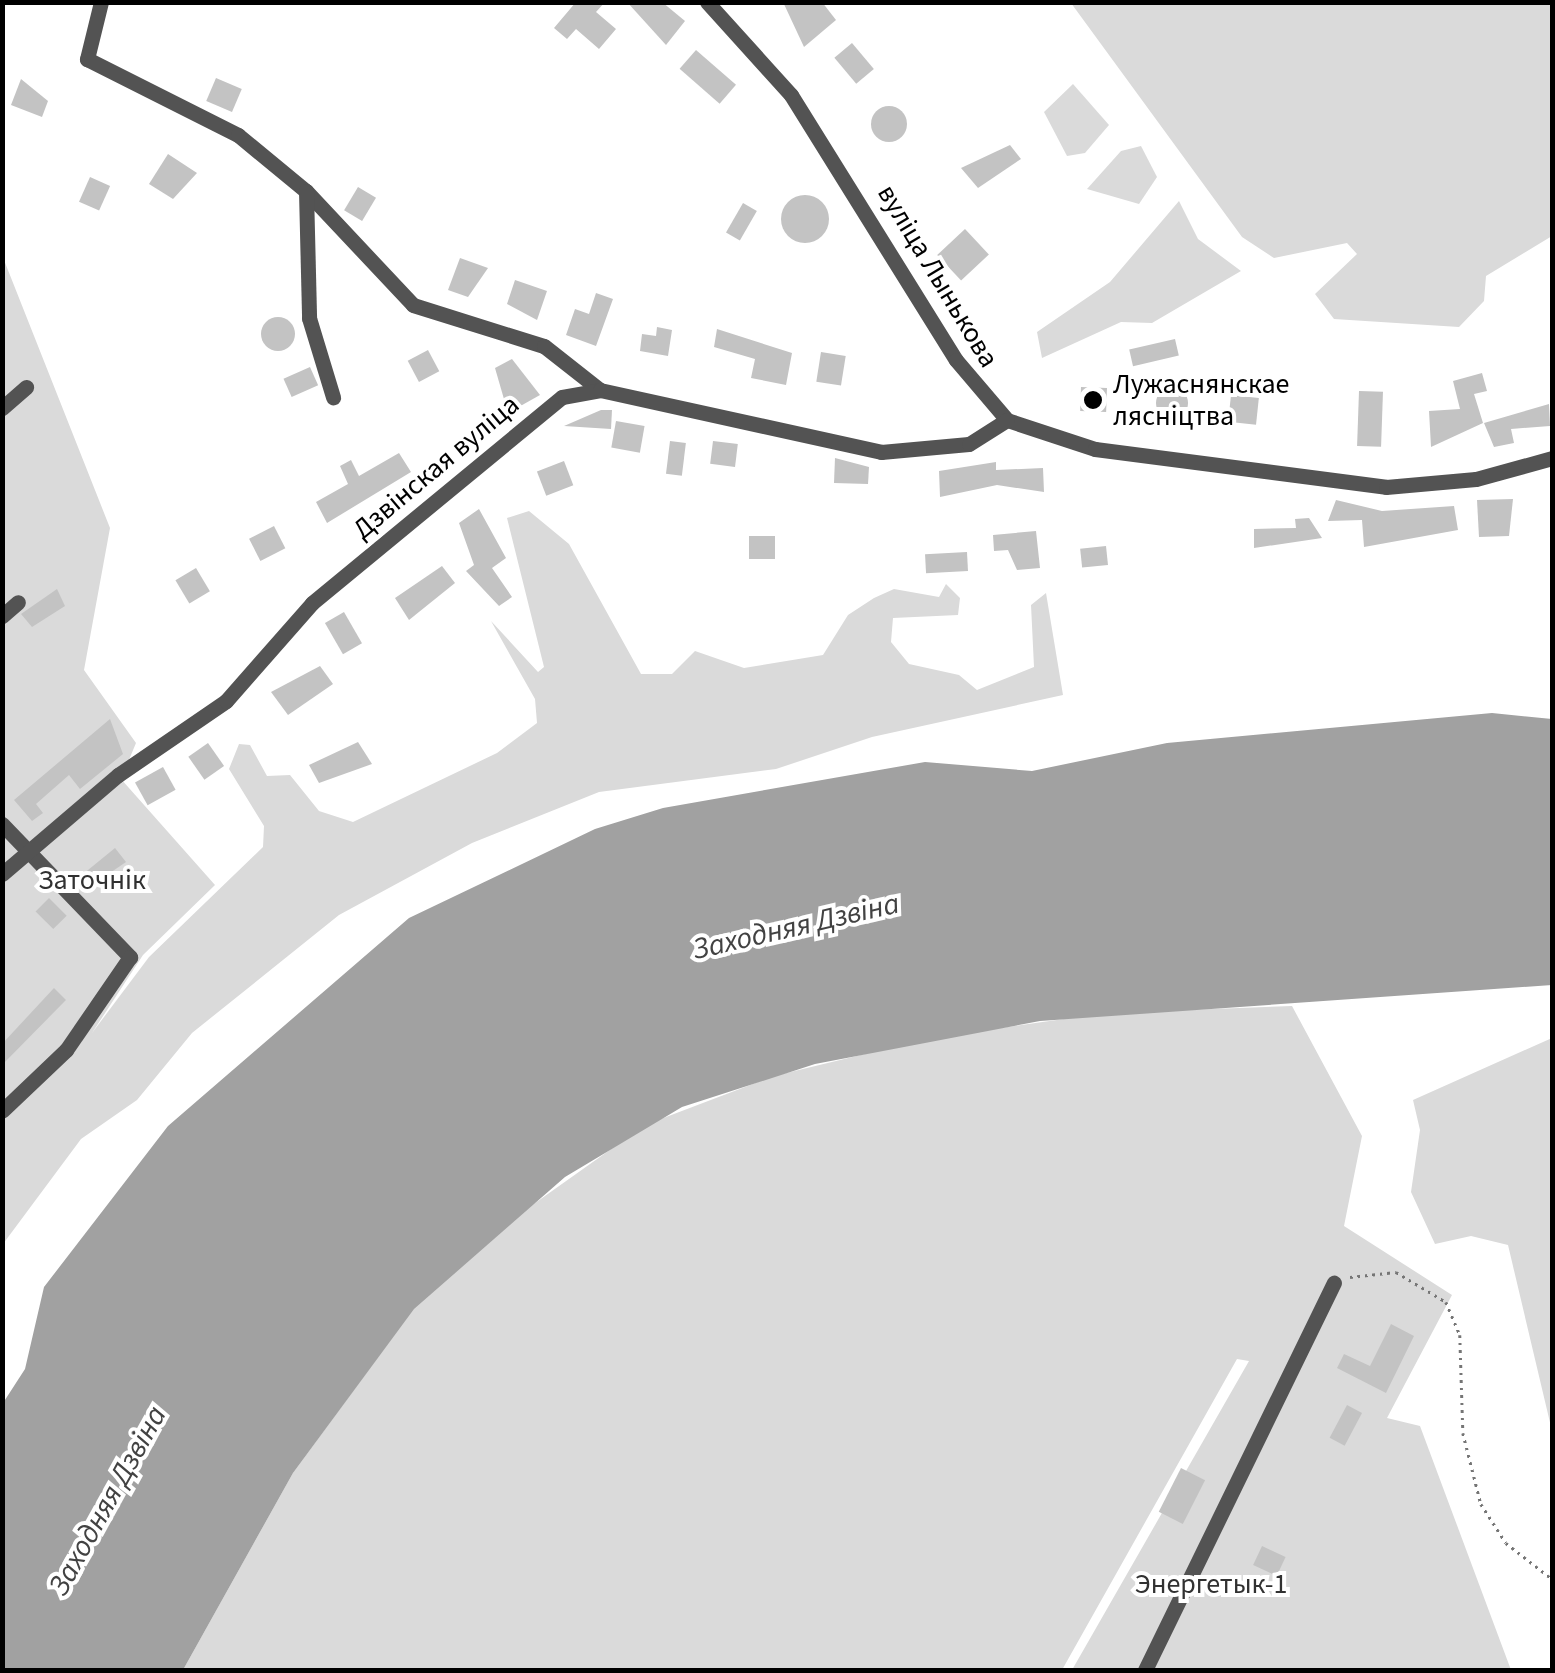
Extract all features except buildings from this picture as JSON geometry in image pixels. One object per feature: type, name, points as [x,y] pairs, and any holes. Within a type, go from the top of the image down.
[{"type":"street","points":[[101,2],[87,59],[238,135],[306,191],[413,305],[544,346],[600,390]]},
{"type":"street","name":"вуліца Лынькова","points":[[707,2],[813,126],[956,360],[1007,420]]},
{"type":"street","points":[[306,191],[309,318],[333,397]]},
{"type":"street","points":[[2,408],[26,387]]},
{"type":"street","name":"Дзвінская вуліца","points":[[2,874],[118,776],[226,700],[312,603],[527,420],[562,397],[600,390],[881,452],[969,444],[1007,420]]},
{"type":"street","points":[[1007,420],[1095,449],[1386,487],[1476,479],[1552,458]]},
{"type":"street","points":[[2,616],[18,602]]},
{"type":"street","points":[[2,824],[30,847],[130,957],[66,1050],[2,1111]]},
{"type":"street","points":[[1145,1670],[1334,1283]]},
{"type":"path","points":[[1334,1283],[1396,1272],[1446,1302],[1460,1335],[1463,1433],[1481,1504],[1506,1542],[1552,1580]]},
{"type":"green space","points":[[1071,3],[1552,3],[1552,236],[1486,276],[1484,301],[1459,327],[1334,319],[1315,294],[1357,254],[1347,243],[1274,258],[1242,237]]},
{"type":"green space","points":[[1073,84],[1109,125],[1085,153],[1067,156],[1044,112]]},
{"type":"green space","points":[[1141,146],[1157,177],[1139,204],[1087,189],[1121,151]]},
{"type":"green space","points":[[1179,201],[1198,239],[1241,271],[1152,323],[1121,322],[1042,358],[1037,332],[1110,282]]},
{"type":"green space","name":"Заточнік","points":[[2,255],[110,528],[84,670],[136,743],[121,779],[215,885],[143,955],[92,1033],[149,957],[263,847],[264,826],[229,769],[239,744],[250,745],[267,776],[290,775],[319,811],[353,822],[497,753],[537,723],[535,699],[491,621],[538,672],[544,667],[507,518],[529,511],[569,544],[641,674],[672,674],[695,651],[744,668],[823,655],[848,615],[874,598],[894,589],[939,597],[946,584],[960,598],[958,615],[893,618],[891,642],[909,664],[959,675],[977,690],[1034,667],[1031,605],[1046,593],[1063,695],[872,737],[776,769],[599,792],[472,843],[339,915],[192,1033],[137,1100],[81,1139],[3,1244]]},
{"type":"green space","name":"Энергетык-1","points":[[1292,1006],[1362,1136],[1344,1226],[1452,1295],[1387,1418],[1420,1426],[1511,1670],[1072,1670],[1249,1361],[1237,1359],[1062,1670],[183,1670],[293,1473],[413,1309],[497,1230],[645,1125],[774,1076],[931,1038],[1106,1013]]},
{"type":"green space","points":[[1552,1038],[1552,1431],[1508,1245],[1471,1236],[1435,1244],[1411,1192],[1420,1130],[1413,1100]]},
{"type":"water","name":"Заходняя Дзвіна","points":[[1492,713],[1552,719],[1552,985],[1040,1021],[815,1064],[682,1107],[565,1177],[414,1309],[293,1473],[183,1670],[3,1670],[3,1403],[25,1369],[44,1287],[168,1126],[409,918],[595,829],[663,808],[925,762],[1032,771],[1167,743]]},
{"type":"place","name":"Лужаснянскае лясніцтва","points":[[1093,400]]}]
